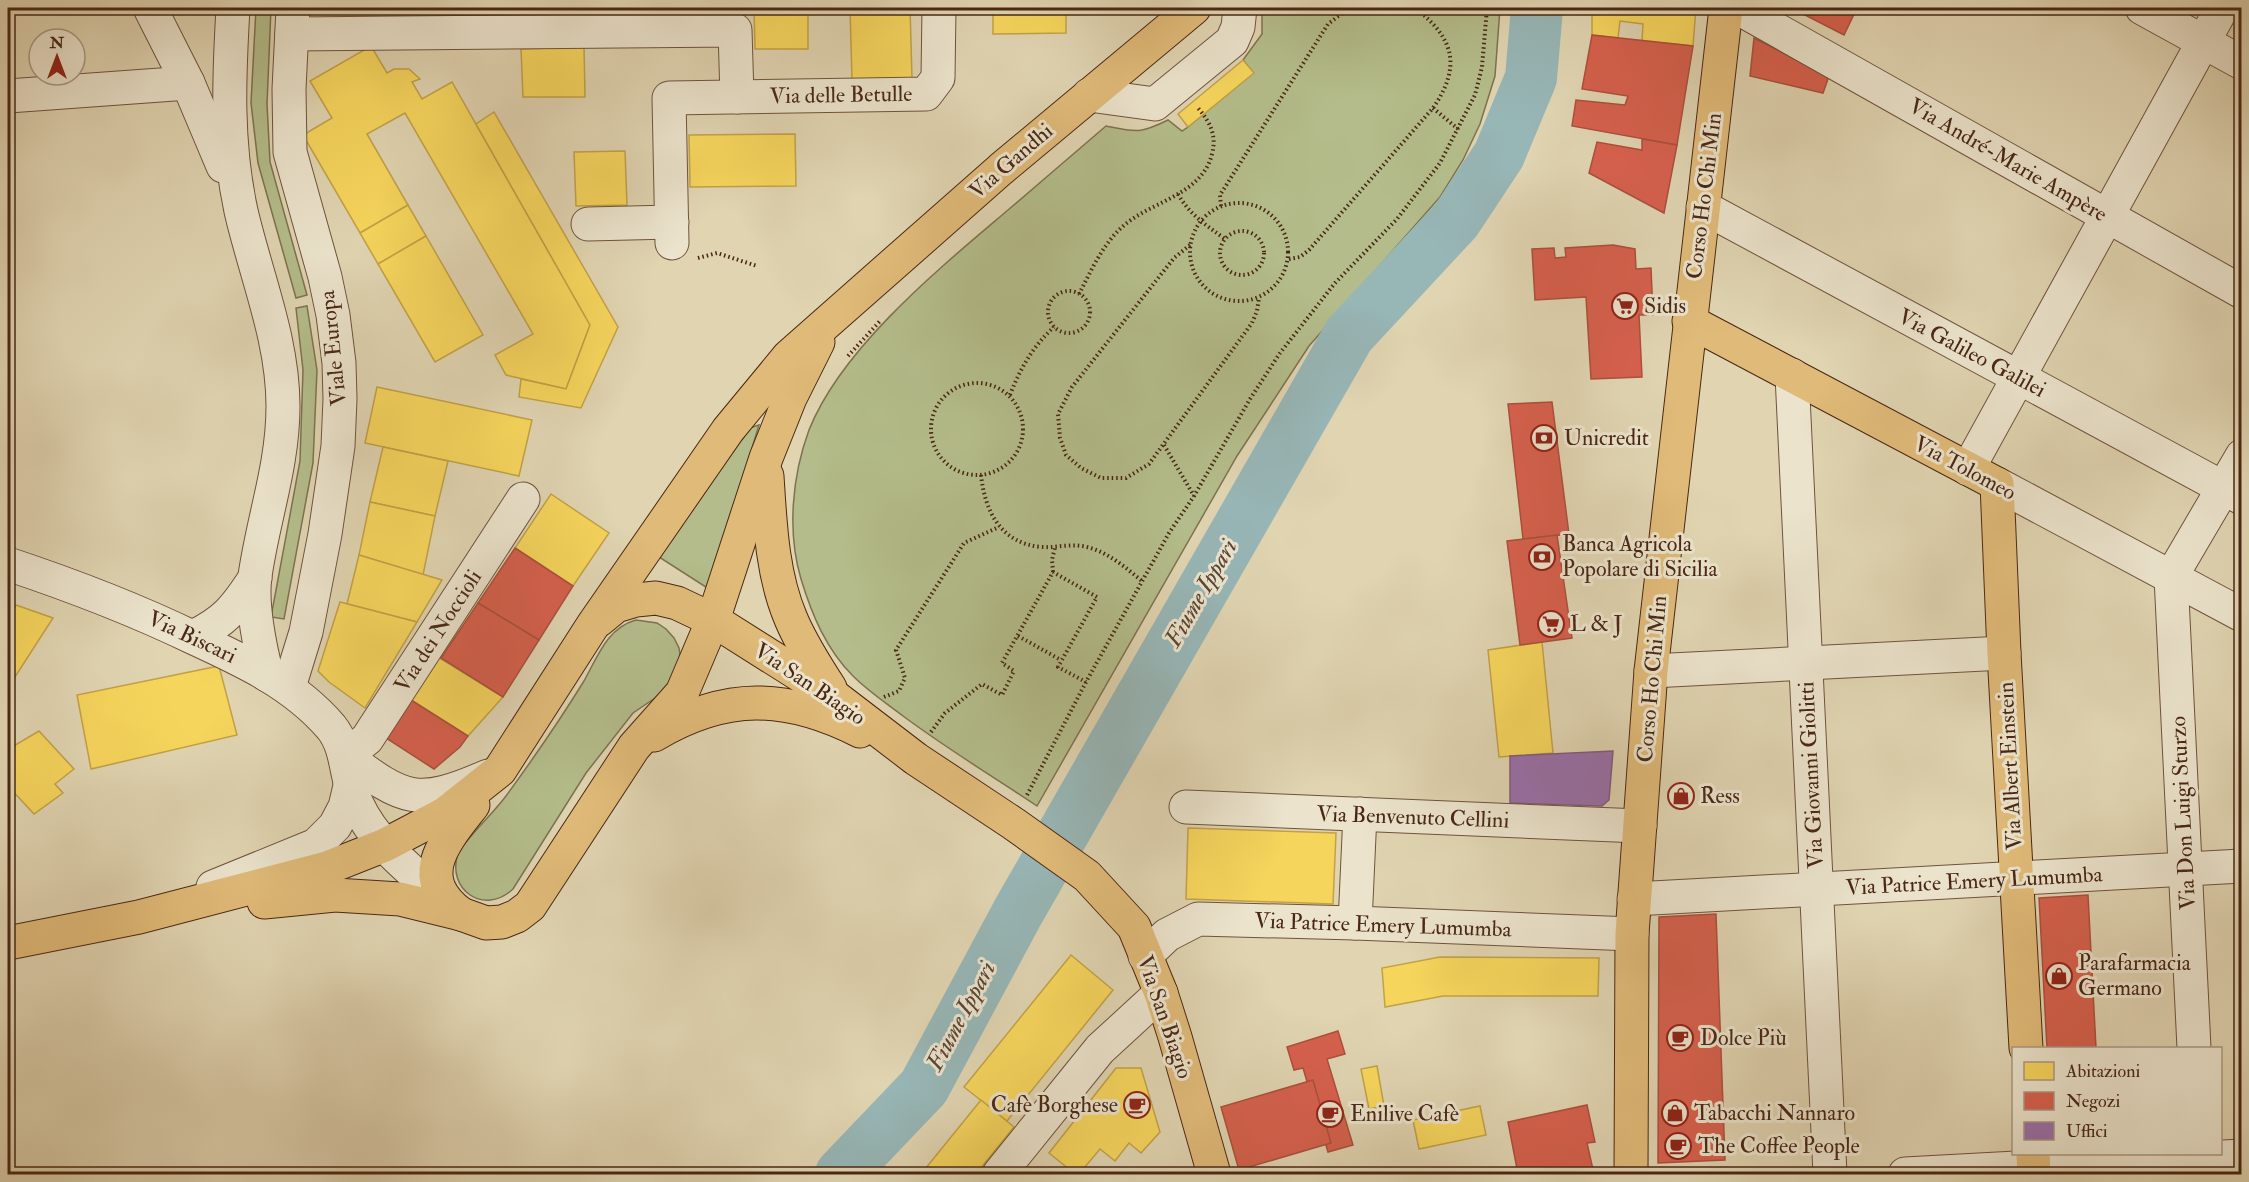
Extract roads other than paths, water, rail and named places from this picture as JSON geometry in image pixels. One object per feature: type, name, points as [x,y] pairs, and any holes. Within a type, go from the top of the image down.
[{"type":"main road","name":"Via Gandhi","points":[[500,770],[593,625],[728,430],[789,356],[1001,169],[1194,8]]},
{"type":"main road","name":"Corso Ho Chi Min","points":[[1631,1174],[1632,934],[1651,671],[1726,8]]},
{"type":"main road","points":[[8,942],[139,917],[291,898],[334,895],[400,899],[456,911],[486,923],[502,922],[517,916],[530,906],[634,747],[682,693],[713,620],[766,458],[789,398],[830,319]]},
{"type":"main road","name":"Via Tolomeo","points":[[1689,321],[1997,484]]},
{"type":"main road","points":[[766,458],[770,517],[782,592],[790,617],[805,649],[835,697]]},
{"type":"main road","name":"Via Albert Einstein","points":[[1997,484],[2026,1047]]},
{"type":"main road","name":"Via San Biagio","points":[[593,625],[616,606],[636,600],[656,598],[677,603],[713,620],[1018,814],[1087,876],[1134,927],[1161,993],[1214,1174]]},
{"type":"main road","points":[[634,747],[675,723],[706,710],[738,702],[771,704],[835,719],[920,750]]},
{"type":"main road","points":[[456,911],[440,889],[436,868],[438,856],[443,844],[500,770]]},
{"type":"main road","points":[[139,917],[327,868],[385,845],[446,813],[500,770]]},
{"type":"street","points":[[150,8],[188,83],[241,211],[270,311],[283,405],[280,460],[255,578],[259,644],[278,681]]},
{"type":"street","points":[[233,8],[228,98],[230,140],[241,211]]},
{"type":"street","name":"Via delle Betulle","points":[[588,224],[678,239],[669,98],[926,94],[938,78],[939,8]]},
{"type":"street","points":[[1089,95],[1155,104],[1232,41],[1238,27],[1240,8]]},
{"type":"street","name":"Via André-Marie Ampère","points":[[1738,8],[1777,18],[2108,217],[2241,292]]},
{"type":"street","points":[[2142,8],[2241,63]]},
{"type":"street","points":[[1968,469],[2222,8]]},
{"type":"street","name":"Via delle Betulle","points":[[292,20],[735,19],[737,98]]},
{"type":"street","name":"Viale Europa","points":[[278,681],[306,632],[325,534],[338,446],[340,399],[339,363],[333,315],[325,277],[290,152],[289,89],[292,20]]},
{"type":"street","points":[[8,96],[188,83]]},
{"type":"street","name":"Via Galileo Galilei","points":[[1703,207],[2232,493]]},
{"type":"street","name":"Via Giovanni Giolitti","points":[[1792,375],[1830,1174]]},
{"type":"street","points":[[2171,577],[2232,493],[2241,456]]},
{"type":"street","name":"Via Tolomeo","points":[[1997,484],[2241,615]]},
{"type":"street","name":"Via dei Noccioli","points":[[347,771],[523,499]]},
{"type":"street","name":"Via Biscari","points":[[8,564],[155,618],[278,681],[331,727],[356,804],[371,830],[456,911]]},
{"type":"street","name":"Via Don Luigi Sturzo","points":[[2171,577],[2194,1047]]},
{"type":"street","points":[[193,637],[217,625],[238,604],[255,578]]},
{"type":"street","points":[[1651,671],[2004,653]]},
{"type":"street","points":[[139,917],[316,845],[335,826],[345,807],[347,771],[404,794],[429,796],[456,790],[500,770]]},
{"type":"street","name":"Via Benvenuto Cellini","points":[[1186,807],[1640,826]]},
{"type":"street","points":[[1355,923],[1360,814]]},
{"type":"street","name":"Via Patrice Emery Lumumba","points":[[1634,899],[2241,866]]},
{"type":"street","name":"Via Patrice Emery Lumumba","points":[[1145,956],[1167,935],[1198,919],[1632,934]]},
{"type":"street","points":[[999,1174],[1100,1049],[1161,993]]},
{"type":"street","points":[[1905,1174],[2199,1156],[2241,1156]]},
{"type":"waterway","name":"Fiume Ippari","points":[[841,1174],[924,1087],[1018,912],[1349,335],[1456,220],[1499,155],[1531,78],[1537,8]]},
{"type":"place","name":"Sidis","points":[[1625,306]]},
{"type":"place","name":"Unicredit","points":[[1544,438]]},
{"type":"place","name":"Banca Agricola Popolare di Sicilia","points":[[1542,557]]},
{"type":"place","name":"L & J","points":[[1551,624]]},
{"type":"place","name":"Ress","points":[[1681,796]]},
{"type":"place","name":"Parafarmacia Germano","points":[[2059,976]]},
{"type":"place","name":"Dolce Più","points":[[1680,1038]]},
{"type":"place","name":"Cafè Borghese","points":[[1137,1105]]},
{"type":"place","name":"Tabacchi Nannaro","points":[[1675,1113]]},
{"type":"place","name":"Enilive Cafè","points":[[1330,1114]]},
{"type":"place","name":"The Coffee People","points":[[1678,1146]]}]
